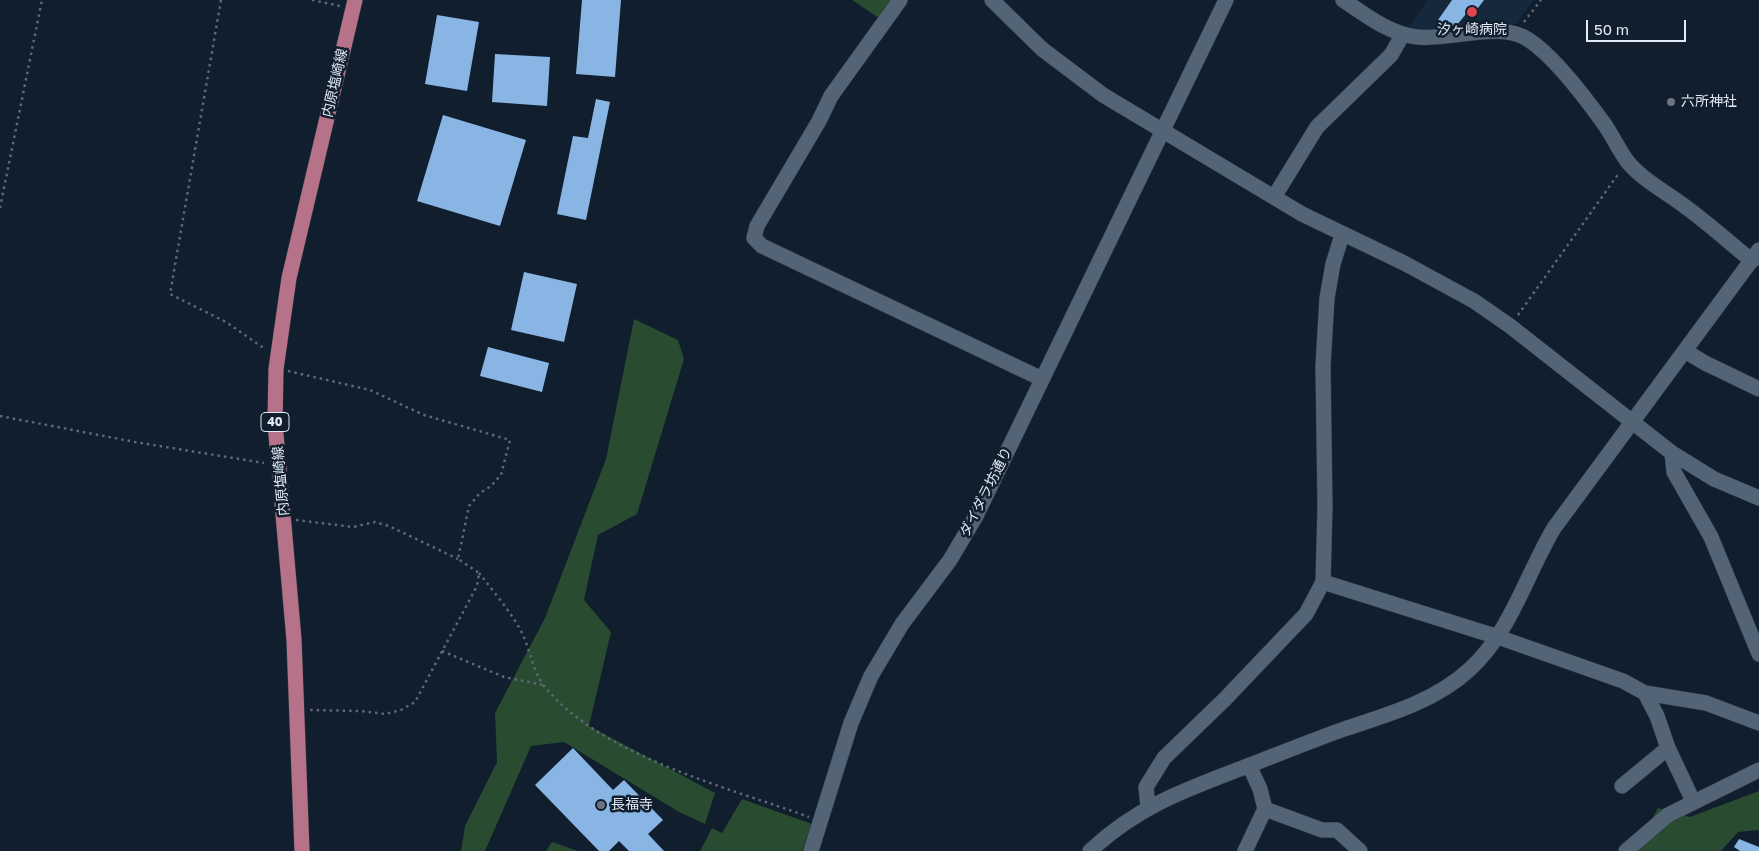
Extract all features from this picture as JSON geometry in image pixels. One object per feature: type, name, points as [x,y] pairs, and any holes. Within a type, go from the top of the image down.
[{"type":"main road","name":"内原塩崎線","points":[[302,851],[298,710],[276,423],[277,363],[289,278],[354,4]]},
{"type":"street","points":[[900,0],[831,96],[820,121],[757,226],[754,238],[762,246],[1042,379]]},
{"type":"street","points":[[992,0],[1042,49],[1073,74],[1274,197],[1342,235],[1452,288],[1510,326],[1672,453],[1714,479],[1759,498]]},
{"type":"street","name":"ダイダラ坊通り","points":[[815,849],[821,821],[851,724],[871,676],[902,624],[950,560],[961,542],[1226,0]]},
{"type":"street","points":[[1090,851],[1148,807],[1171,795],[1248,765],[1399,711],[1439,692],[1469,669],[1498,637],[1514,610],[1538,556],[1554,528],[1755,255],[1628,161],[1605,125],[1570,81],[1529,40],[1515,33],[1502,31],[1434,38],[1403,34],[1389,29],[1343,0]]},
{"type":"street","points":[[1274,197],[1317,128],[1391,55],[1403,34]]},
{"type":"street","points":[[1148,807],[1146,786],[1164,758],[1225,699],[1306,614],[1323,582],[1326,507],[1323,414],[1324,356],[1328,298],[1333,264],[1342,235]]},
{"type":"street","points":[[1685,351],[1705,363],[1759,389]]},
{"type":"street","points":[[1672,453],[1674,472],[1711,537],[1759,654]]},
{"type":"street","points":[[1323,582],[1498,637],[1623,681],[1645,693],[1706,703],[1759,723]]},
{"type":"street","points":[[1645,693],[1657,716],[1668,748],[1693,801]]},
{"type":"street","points":[[1622,786],[1668,748]]},
{"type":"street","points":[[1246,851],[1264,809],[1260,789],[1248,765]]},
{"type":"street","points":[[1626,851],[1668,815],[1759,770]]},
{"type":"street","points":[[1264,809],[1322,830],[1337,830],[1360,851]]},
{"type":"path","points":[[0,208],[42,0]]},
{"type":"path","points":[[221,0],[170,294],[226,322],[277,363],[370,390],[424,416],[510,440],[501,475],[491,486],[480,493],[469,506],[458,560]]},
{"type":"path","points":[[312,0],[354,4]]},
{"type":"path","points":[[1515,33],[1541,0]]},
{"type":"path","points":[[1510,326],[1628,161]]},
{"type":"path","points":[[0,416],[135,442],[279,466]]},
{"type":"path","points":[[284,519],[353,527],[375,522],[389,526],[458,560],[479,573],[502,603],[523,635],[531,661],[543,685],[570,714],[638,754],[821,821]]},
{"type":"path","points":[[298,710],[361,711],[385,714],[401,710],[415,702],[477,586],[479,573]]},
{"type":"path","points":[[442,651],[504,677],[543,685]]},
{"type":"shaded area","name":"汐ヶ崎病院","points":[[1428,0],[1534,0],[1516,24],[1418,34],[1409,26]]},
{"type":"green space","points":[[852,0],[896,0],[882,20]]},
{"type":"green space","points":[[634,319],[678,340],[684,359],[637,514],[598,535],[584,600],[611,632],[589,726],[715,793],[705,824],[679,812],[564,742],[531,746],[485,851],[461,851],[465,826],[497,762],[495,713],[545,618],[606,459]]},
{"type":"green space","points":[[1759,791],[1759,830],[1738,832],[1721,851],[1634,851],[1658,808],[1690,817]]},
{"type":"green space","points":[[742,799],[812,824],[802,851],[700,851],[712,828],[722,833]]},
{"type":"green space","points":[[552,842],[578,851],[546,851]]},
{"type":"building","points":[[582,0],[621,0],[615,77],[576,74]]},
{"type":"building","points":[[1452,0],[1484,0],[1475,12],[1470,9],[1457,25],[1447,27],[1438,20]]},
{"type":"building","points":[[437,15],[479,22],[467,91],[425,84]]},
{"type":"building","points":[[495,54],[550,57],[547,106],[492,102]]},
{"type":"building","points":[[596,99],[610,102],[586,220],[557,214],[573,136],[588,138]]},
{"type":"building","points":[[443,115],[526,140],[500,226],[417,201]]},
{"type":"building","points":[[524,272],[577,284],[564,342],[511,330]]},
{"type":"building","points":[[488,347],[549,363],[542,392],[480,376]]},
{"type":"building","name":"長福寺","points":[[573,748],[613,790],[624,780],[663,820],[648,834],[664,851],[629,851],[619,841],[609,851],[599,851],[535,785]]},
{"type":"building","points":[[1739,839],[1759,847],[1759,851],[1740,851],[1734,847]]},
{"type":"place","name":"汐ヶ崎病院","points":[[1472,12]]},
{"type":"place","name":"六所神社","points":[[1671,102]]},
{"type":"place","name":"長福寺","points":[[601,805]]}]
